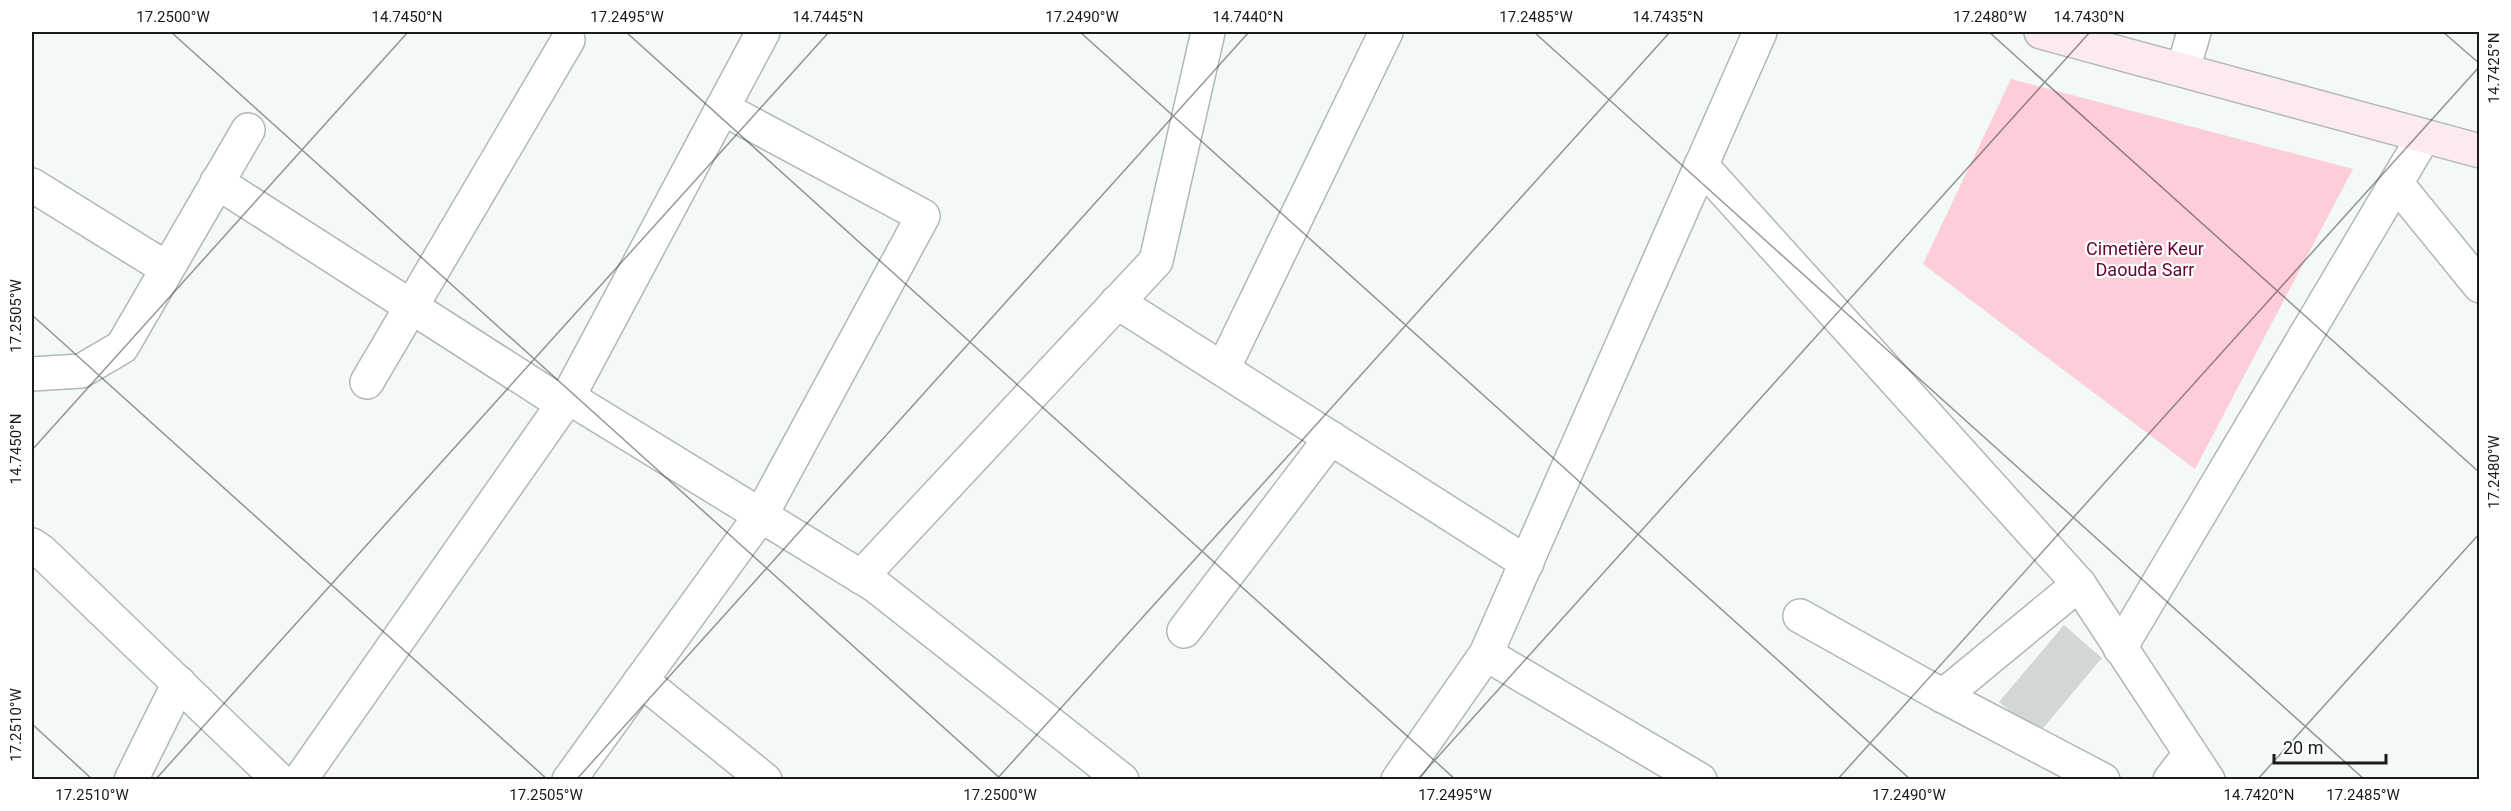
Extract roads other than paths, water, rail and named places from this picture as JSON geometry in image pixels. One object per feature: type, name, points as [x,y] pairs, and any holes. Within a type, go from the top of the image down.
[{"type":"street","points":[[32,545],[179,683],[296,779],[565,401],[763,32]]},
{"type":"street","points":[[861,577],[1156,261],[1208,32]]},
{"type":"street","points":[[1223,369],[1386,32]]},
{"type":"street","points":[[1398,780],[1486,654],[1760,32]]},
{"type":"street","points":[[2041,32],[2480,151]]},
{"type":"street","points":[[2183,70],[2194,32]]},
{"type":"street","points":[[367,382],[568,40]]},
{"type":"street","points":[[569,780],[760,515],[923,216],[722,108]]},
{"type":"street","points":[[32,374],[81,371],[122,347],[248,130]]},
{"type":"street","points":[[2120,648],[2424,136]]},
{"type":"street","points":[[1701,165],[2079,584],[2120,648],[2189,771]]},
{"type":"street","points":[[217,182],[411,307],[861,577],[1122,780]]},
{"type":"street","points":[[2396,183],[2480,286]]},
{"type":"street","points":[[32,184],[166,268]]},
{"type":"street","points":[[1117,302],[1527,562]]},
{"type":"street","points":[[1184,631],[1331,438]]},
{"type":"street","points":[[1943,696],[2079,584]]},
{"type":"street","points":[[1800,616],[1943,696],[2103,780]]},
{"type":"street","points":[[1486,654],[1701,780]]},
{"type":"street","points":[[641,680],[765,780]]},
{"type":"street","points":[[131,780],[179,683]]},
{"type":"park label","name":"Cimetière Keur Daouda Sarr","points":[[2145,258]]}]
